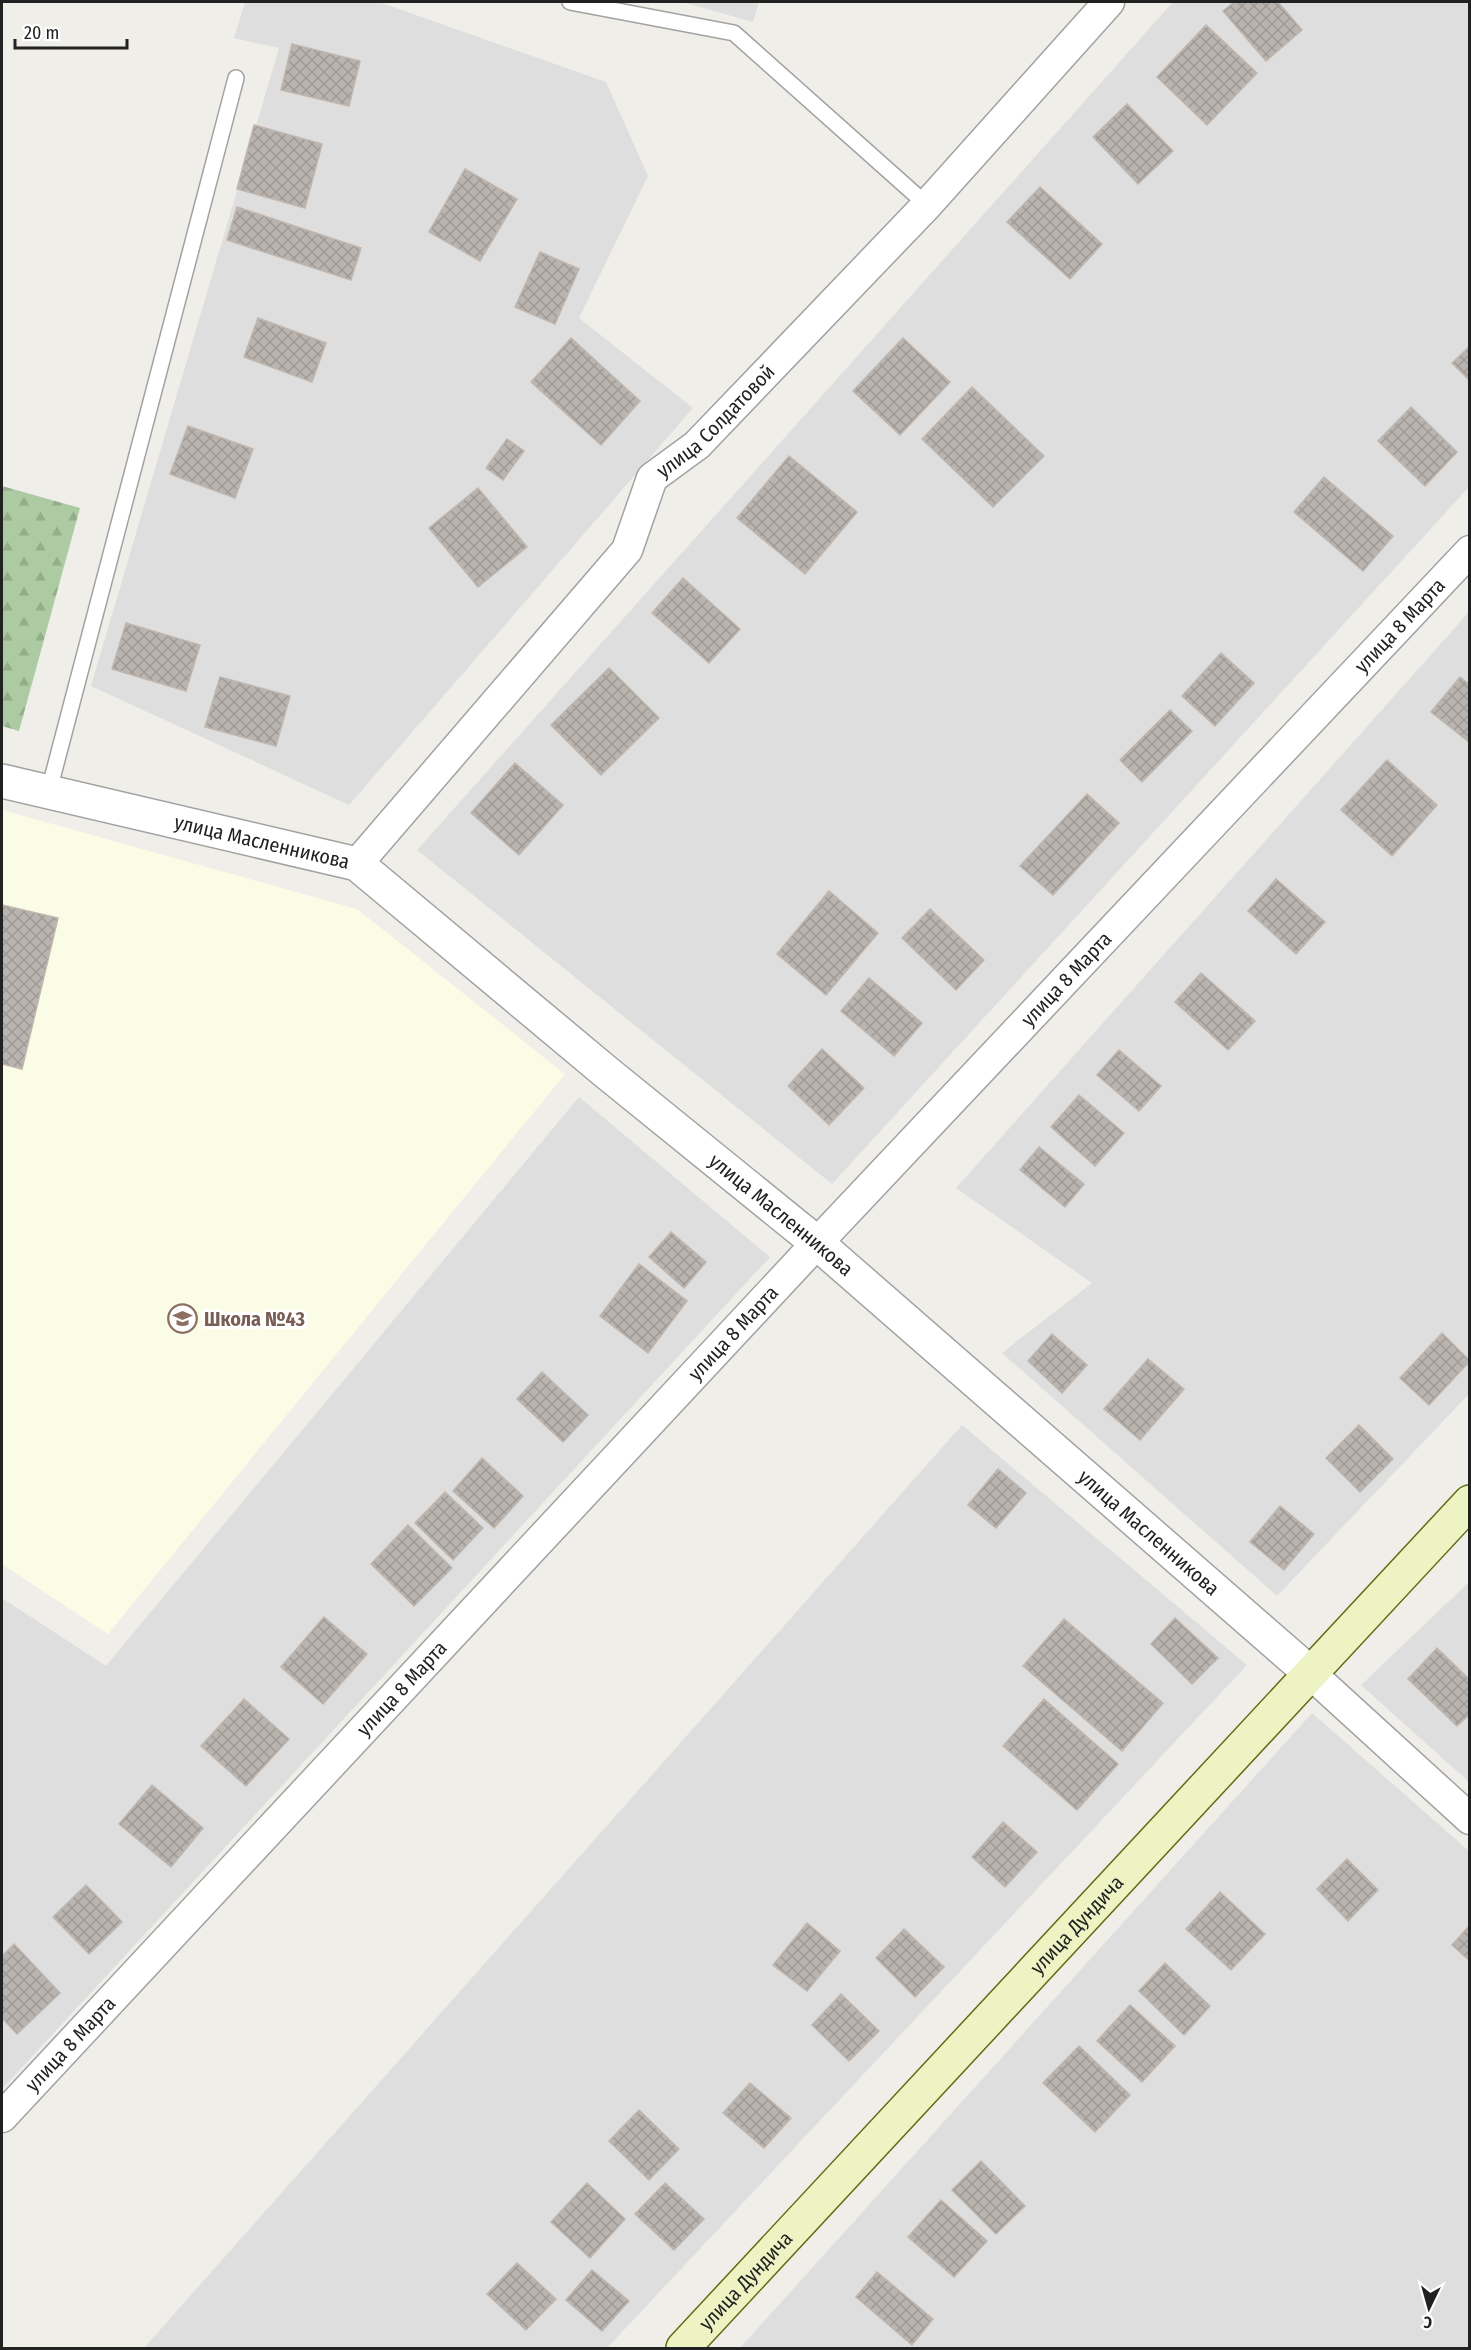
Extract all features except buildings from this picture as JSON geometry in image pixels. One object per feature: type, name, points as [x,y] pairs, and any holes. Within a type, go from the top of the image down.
[{"type":"main road","name":"улица Дундича","points":[[683,2349],[1470,1502]]},
{"type":"street","name":"улица Солдатовой","points":[[357,864],[627,550],[652,477],[697,445],[927,205],[1109,2]]},
{"type":"street","name":"улица 8 Марта","points":[[2,2116],[817,1243],[1470,551]]},
{"type":"street","name":"улица Масленникова","points":[[2,781],[48,794],[357,864],[606,1072],[817,1243],[1310,1673],[1470,1819]]},
{"type":"lane","points":[[570,2],[734,33],[927,205]]},
{"type":"lane","points":[[48,794],[236,78]]},
{"type":"shaded area","points":[[245,2],[379,2],[606,82],[648,176],[579,318],[693,408],[349,805],[91,686],[279,48],[234,38]]},
{"type":"shaded area","points":[[682,2],[759,2],[753,22]]},
{"type":"shaded area","points":[[1173,2],[1469,2],[1469,487],[832,1184],[417,850]]},
{"type":"shaded area","points":[[1469,612],[1469,1394],[1277,1596],[1002,1353],[1092,1283],[956,1188]]},
{"type":"shaded area","name":"Школа №43","points":[[2,810],[357,909],[565,1074],[108,1634],[2,1564]]},
{"type":"shaded area","points":[[579,1097],[770,1257],[2,2089],[2,1598],[106,1666]]},
{"type":"shaded area","points":[[962,1425],[1247,1665],[607,2348],[144,2348]]},
{"type":"shaded area","points":[[1469,1582],[1469,1782],[1361,1685]]},
{"type":"shaded area","points":[[1312,1713],[1469,1851],[1469,2348],[740,2348]]},
{"type":"green space","points":[[2,486],[80,508],[19,731],[2,726]]},
{"type":"place","name":"Школа №43","points":[[183,1319]]}]
